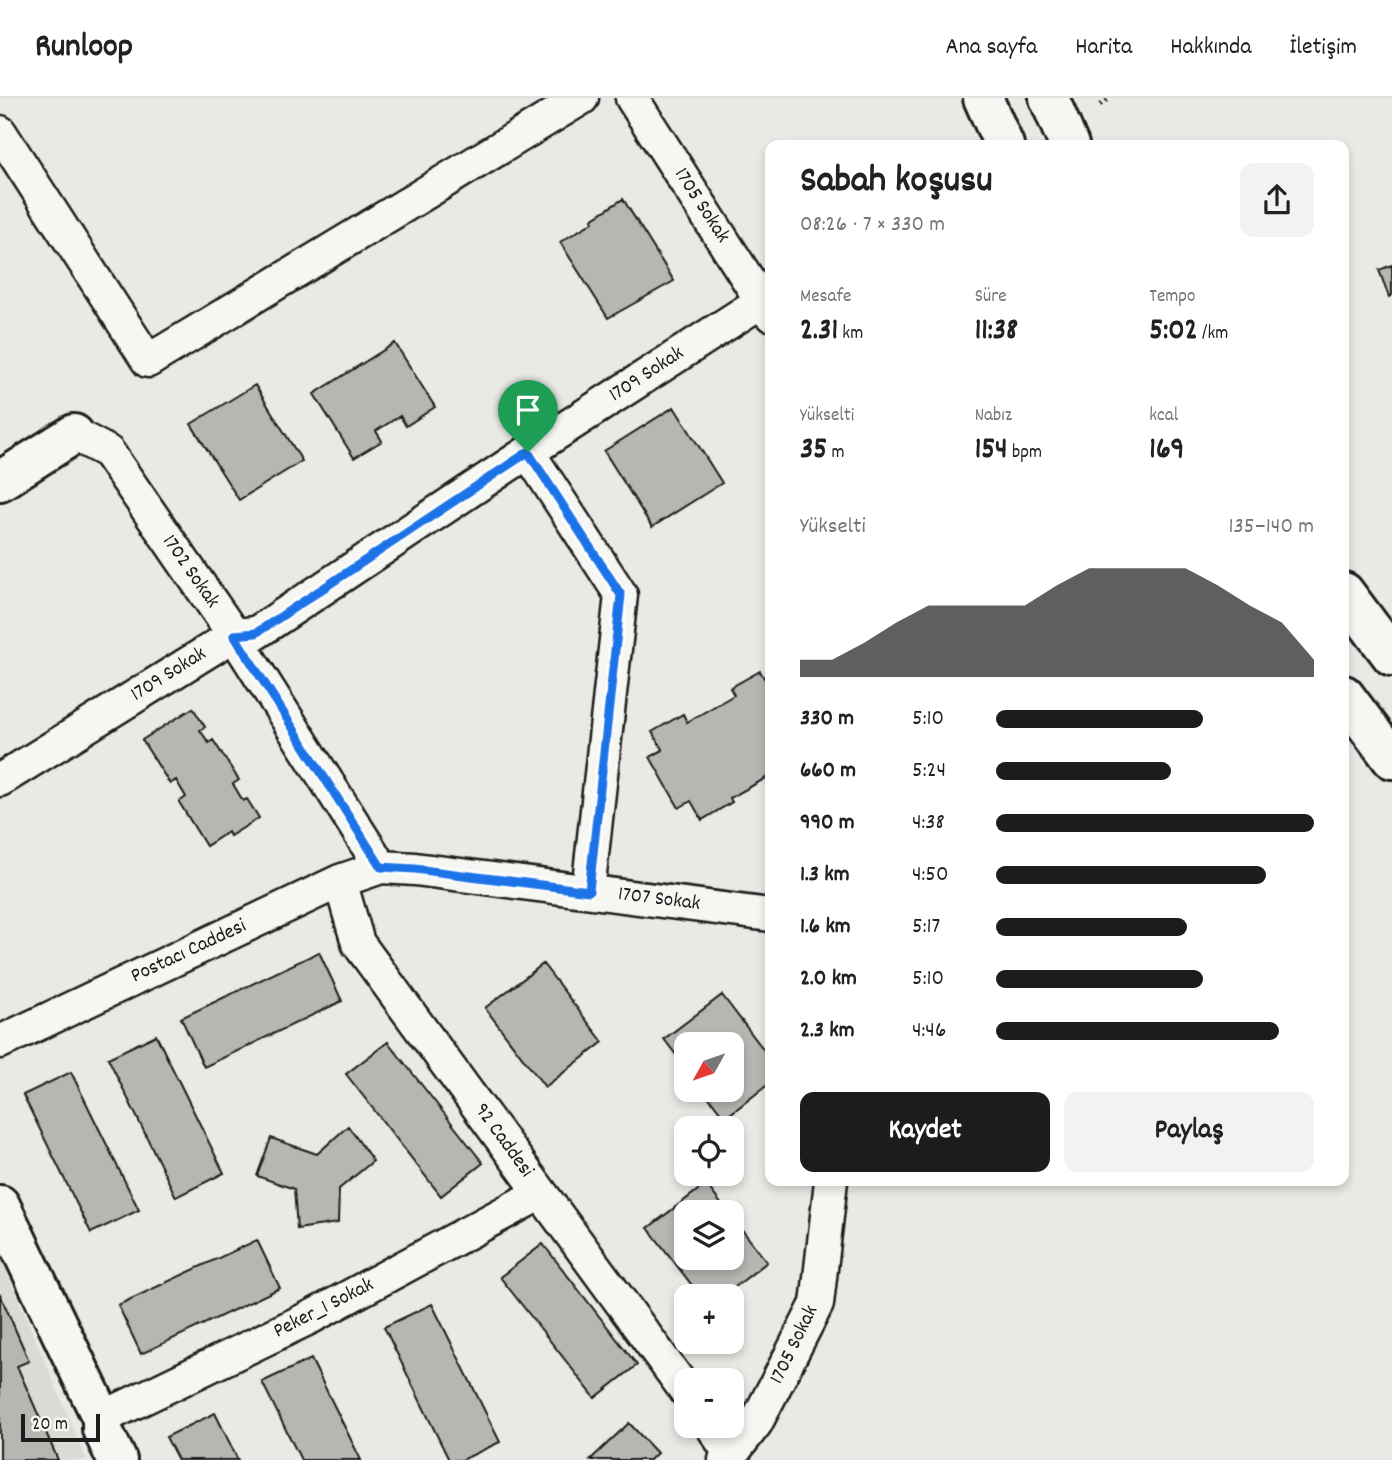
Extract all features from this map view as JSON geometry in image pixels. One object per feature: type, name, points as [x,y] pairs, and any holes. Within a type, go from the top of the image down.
[{"type":"street","points":[[0,132],[148,361],[582,98]]},
{"type":"street","name":"1705 Sokak","points":[[632,98],[765,306]]},
{"type":"street","points":[[983,98],[1002,140]]},
{"type":"street","points":[[1049,98],[1067,140]]},
{"type":"street","name":"1709 Sokak","points":[[0,780],[234,635],[256,633],[528,452],[765,309]]},
{"type":"street","points":[[0,481],[75,434]]},
{"type":"street","name":"1702 Sokak","points":[[75,434],[108,452],[234,635],[381,867]]},
{"type":"street","points":[[528,452],[621,595],[589,891]]},
{"type":"street","points":[[1349,599],[1392,656]]},
{"type":"street","points":[[1349,702],[1392,759]]},
{"type":"street","name":"1707 Sokak","points":[[381,867],[415,869],[765,914]]},
{"type":"street","name":"Postacı Caddesi","points":[[0,1042],[340,881],[381,867]]},
{"type":"street","name":"92 Caddesi","points":[[340,881],[358,943],[674,1375]]},
{"type":"street","name":"1705 Sokak","points":[[728,1458],[756,1423],[817,1304],[830,1186]]},
{"type":"street","name":"Peker_1 Sokak","points":[[102,1418],[313,1316],[541,1193]]},
{"type":"street","points":[[0,1205],[102,1418],[102,1429],[117,1460]]},
{"type":"street","points":[[718,1438],[728,1458]]},
{"type":"path","points":[[1100,105],[1110,98]]},
{"type":"shaded area","points":[[0,1256],[87,1460],[0,1460]]},
{"type":"building","points":[[623,199],[674,281],[608,318],[560,242]]},
{"type":"building","points":[[1392,265],[1392,295],[1389,297],[1379,270]]},
{"type":"building","points":[[395,343],[435,407],[406,426],[400,416],[376,431],[382,441],[354,458],[314,394]]},
{"type":"building","points":[[255,385],[302,461],[239,500],[191,424]]},
{"type":"building","points":[[674,407],[722,483],[652,527],[604,451]]},
{"type":"building","points":[[760,671],[765,680],[765,779],[730,798],[732,802],[702,820],[691,801],[679,808],[650,757],[663,750],[652,732],[683,714],[687,722],[734,695],[730,688]]},
{"type":"building","points":[[193,708],[205,727],[200,730],[209,743],[213,740],[239,780],[233,784],[243,801],[247,799],[259,818],[230,836],[228,832],[206,846],[179,802],[186,797],[176,780],[170,784],[142,740]]},
{"type":"building","points":[[319,952],[342,1001],[204,1067],[181,1018]]},
{"type":"building","points":[[543,964],[603,1042],[545,1087],[485,1008]]},
{"type":"building","points":[[722,995],[765,1051],[765,1087],[728,1116],[723,1116],[712,1102],[744,1102],[744,1032],[674,1032],[674,1052],[664,1039]]},
{"type":"building","points":[[156,1035],[224,1173],[176,1197],[108,1058]]},
{"type":"building","points":[[388,1042],[483,1163],[441,1196],[346,1074]]},
{"type":"building","points":[[71,1072],[139,1210],[91,1233],[23,1095]]},
{"type":"building","points":[[348,1126],[373,1161],[339,1189],[338,1223],[297,1229],[294,1189],[257,1176],[271,1138],[317,1154]]},
{"type":"building","points":[[703,1186],[708,1186],[718,1200],[685,1200]]},
{"type":"building","points":[[674,1208],[674,1262],[648,1228]]},
{"type":"building","points":[[744,1232],[767,1262],[739,1284],[691,1284],[680,1270],[744,1270]]},
{"type":"building","points":[[257,1240],[280,1288],[141,1354],[118,1305]]},
{"type":"building","points":[[543,1244],[637,1365],[595,1398],[500,1277]]},
{"type":"building","points":[[0,1294],[29,1361],[17,1366],[58,1460],[0,1460]]},
{"type":"building","points":[[432,1304],[500,1442],[462,1460],[449,1460],[384,1327]]},
{"type":"building","points":[[311,1359],[361,1460],[301,1460],[262,1382]]},
{"type":"building","points":[[215,1413],[238,1460],[178,1460],[166,1437]]},
{"type":"building","points":[[629,1423],[657,1453],[650,1460],[590,1460]]},
{"type":"route","points":[[528,452],[621,595],[589,891],[381,867],[234,635],[256,633],[528,452]]}]
